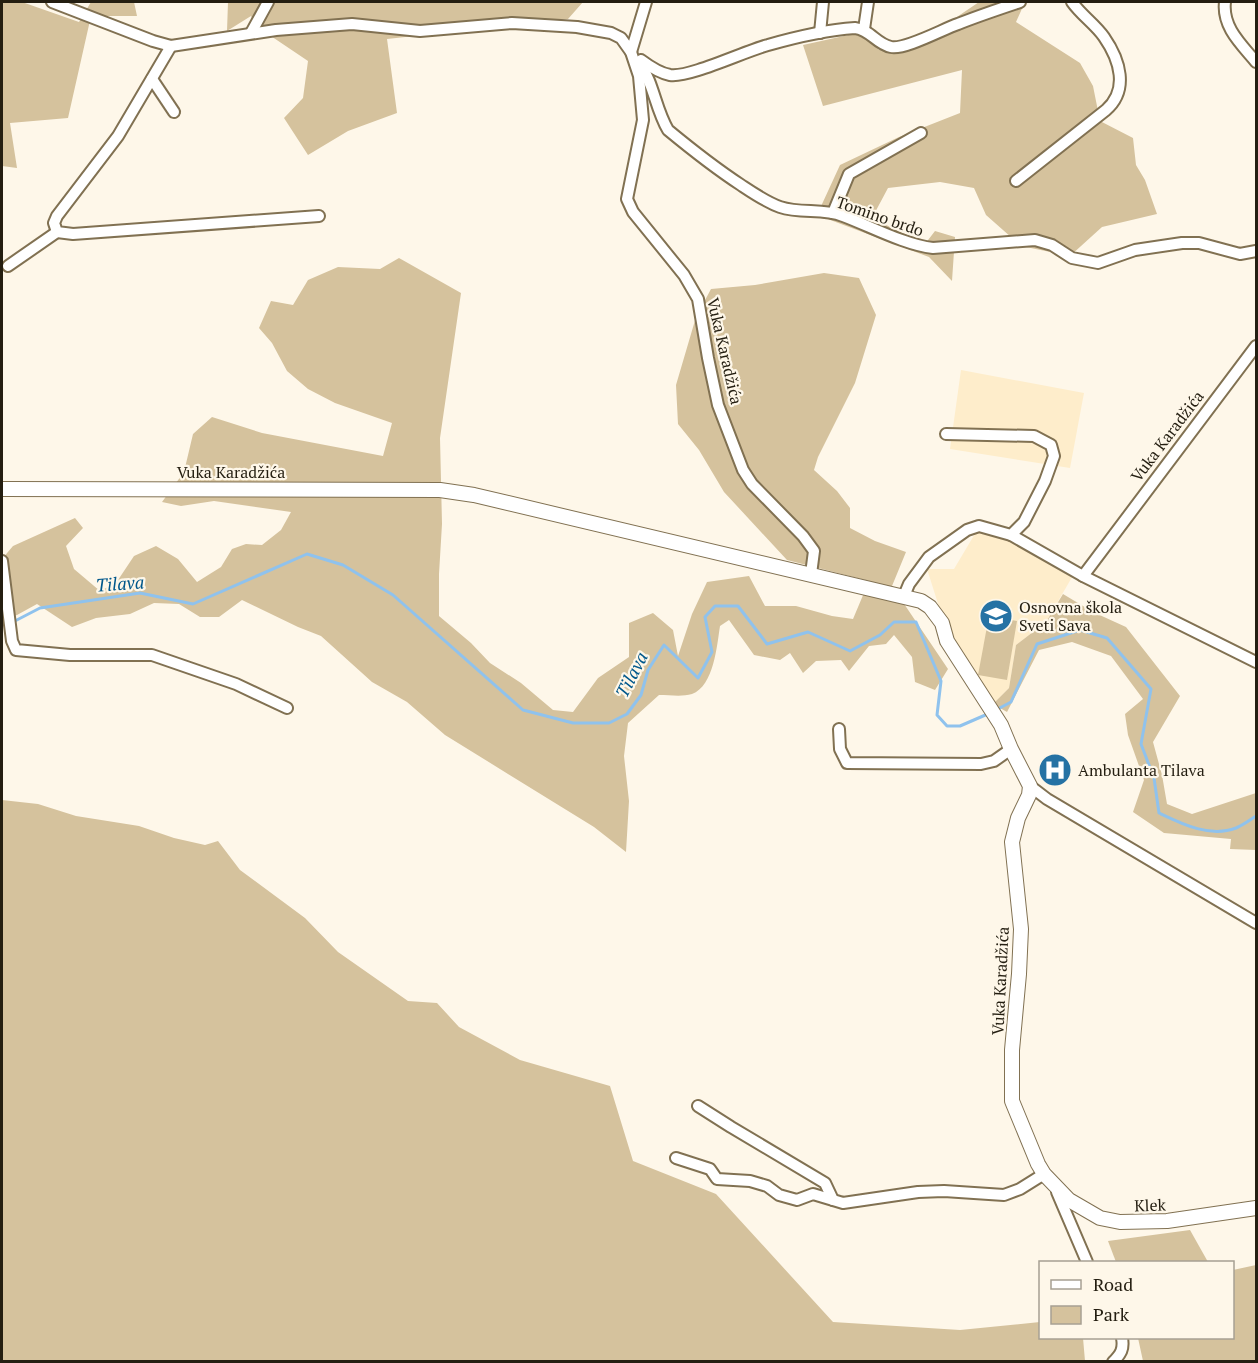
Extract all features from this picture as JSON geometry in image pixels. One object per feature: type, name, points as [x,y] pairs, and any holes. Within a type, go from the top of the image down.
[{"type":"street","points":[[52,2],[153,41],[171,45],[251,33],[352,24],[420,32],[523,24],[577,27],[610,33],[621,38],[632,52],[652,68],[670,75],[687,73],[766,45],[841,29],[864,29],[883,44],[893,48],[1020,2]]},
{"type":"street","points":[[251,33],[268,2]]},
{"type":"street","points":[[632,52],[646,2]]},
{"type":"street","points":[[820,33],[823,2]]},
{"type":"street","points":[[864,29],[868,2]]},
{"type":"street","points":[[1016,181],[1113,104],[1120,90],[1120,77],[1108,44],[1103,35],[1072,2]]},
{"type":"street","points":[[1225,2],[1224,11],[1227,23],[1237,40],[1257,62]]},
{"type":"street","points":[[57,231],[54,223],[57,216],[118,136],[171,45]]},
{"type":"street","name":"Tomino brdo","points":[[632,52],[648,75],[663,122],[668,130],[716,168],[760,198],[780,207],[805,213],[816,211],[833,213],[874,227],[917,246],[933,248],[1035,240],[1053,245],[1072,258],[1098,263],[1135,250],[1182,243],[1199,243],[1240,254],[1257,251]]},
{"type":"street","name":"Vuka Karadžića","points":[[632,52],[639,76],[643,120],[627,199],[633,212],[684,275],[698,299],[718,405],[743,470],[752,484],[814,550],[811,574]]},
{"type":"street","points":[[152,79],[174,112]]},
{"type":"street","points":[[833,213],[849,174],[921,133]]},
{"type":"street","points":[[8,266],[57,231],[73,234],[319,216]]},
{"type":"street","name":"Vuka Karadžića","points":[[1083,576],[1257,346]]},
{"type":"street","points":[[946,434],[1034,436],[1051,445],[1054,456],[1044,481],[1024,522],[1011,535]]},
{"type":"street","name":"Vuka Karadžića","points":[[2,489],[440,490],[474,495],[921,601],[930,607],[942,623],[947,641],[1001,724],[1030,786],[1047,799],[1257,923]]},
{"type":"street","points":[[904,596],[909,584],[928,557],[967,530],[980,526],[1011,535],[1083,576],[1257,662]]},
{"type":"street","points":[[2,561],[12,641],[16,650],[70,655],[152,655],[236,684],[287,708]]},
{"type":"street","points":[[839,729],[840,749],[847,763],[981,764],[994,761],[1011,749]]},
{"type":"street","name":"Vuka Karadžića","points":[[1030,786],[1029,795],[1018,818],[1012,842],[1021,929],[1012,1050],[1011,1101],[1044,1174],[1055,1186],[1086,1261]]},
{"type":"street","points":[[699,1106],[825,1183],[833,1200]]},
{"type":"street","points":[[676,1158],[710,1169],[717,1179],[750,1181],[767,1186],[779,1195],[797,1200],[813,1194],[843,1203],[918,1192],[944,1191],[1005,1195],[1020,1189],[1044,1174]]},
{"type":"street","name":"Klek","points":[[1055,1186],[1081,1209],[1100,1218],[1120,1222],[1167,1221],[1257,1208]]},
{"type":"street","points":[[1113,1362],[1124,1347],[1122,1339]]},
{"type":"shaded area","points":[[961,370],[1084,393],[1070,468],[950,449]]},
{"type":"shaded area","name":"Osnovna škola Sveti Sava","points":[[976,532],[1016,541],[1075,572],[1046,622],[1016,645],[1009,688],[993,704],[970,671],[940,610],[927,569],[954,569]]},
{"type":"green space","points":[[2,2],[22,2],[79,22],[91,2],[134,2],[137,16],[91,16],[68,118],[10,123],[17,168],[2,166]]},
{"type":"green space","points":[[228,2],[583,2],[568,19],[387,39],[397,113],[348,131],[308,155],[284,118],[303,98],[308,61],[256,26],[251,16],[227,31]]},
{"type":"green space","points":[[979,2],[1025,2],[1016,22],[1080,63],[1093,86],[1100,121],[1133,138],[1136,165],[1145,180],[1157,214],[1102,227],[1070,256],[1021,246],[986,215],[974,188],[940,182],[888,188],[872,218],[925,244],[935,231],[955,237],[952,281],[929,257],[817,215],[840,165],[899,137],[960,113],[962,70],[823,106],[803,45],[862,32],[879,50],[951,21]]},
{"type":"green space","points":[[399,258],[461,293],[440,438],[442,524],[439,616],[471,643],[490,663],[521,683],[553,710],[573,712],[598,678],[629,657],[629,623],[653,613],[673,630],[678,656],[692,614],[707,582],[749,576],[765,606],[796,606],[853,619],[869,581],[787,560],[724,492],[699,450],[678,424],[676,385],[696,317],[711,289],[755,285],[824,273],[859,278],[876,315],[855,383],[818,457],[814,470],[837,491],[850,508],[850,528],[875,541],[906,552],[892,586],[948,669],[935,690],[915,682],[912,657],[894,635],[886,644],[869,646],[849,671],[841,660],[816,661],[803,673],[790,653],[780,660],[754,655],[729,620],[720,626],[710,674],[699,690],[680,696],[659,695],[628,723],[624,756],[629,801],[626,852],[594,827],[445,735],[407,702],[372,682],[321,636],[242,600],[219,617],[200,617],[179,604],[154,603],[130,614],[96,618],[72,627],[37,604],[2,620],[2,559],[13,546],[75,518],[83,528],[66,546],[74,569],[100,591],[116,583],[134,556],[156,546],[178,559],[197,582],[221,567],[232,549],[246,544],[262,545],[281,530],[291,512],[214,501],[181,506],[162,502],[184,472],[193,434],[212,417],[262,433],[383,456],[392,423],[335,403],[308,389],[287,371],[272,343],[259,328],[271,301],[293,305],[308,280],[338,267],[380,269]]},
{"type":"green space","points":[[1063,594],[1093,612],[1126,627],[1180,696],[1153,742],[1167,804],[1192,814],[1256,793],[1256,850],[1230,849],[1231,839],[1164,833],[1133,812],[1144,780],[1128,735],[1125,714],[1143,699],[1111,656],[1072,642],[1039,650],[1007,712],[993,704],[1009,688],[1016,645],[1046,622]]},
{"type":"green space","points":[[989,616],[1017,621],[1007,680],[978,675]]},
{"type":"green space","points":[[2,800],[38,804],[76,816],[139,826],[174,838],[205,845],[218,841],[240,870],[305,918],[338,952],[408,1001],[437,1003],[459,1027],[520,1060],[610,1086],[633,1161],[716,1194],[833,1322],[960,1330],[1039,1322],[1039,1339],[1083,1339],[1085,1361],[2,1361]]},
{"type":"green space","points":[[1190,1230],[1207,1261],[1116,1261],[1108,1241]]},
{"type":"green space","points":[[1256,1265],[1256,1361],[1143,1361],[1138,1339],[1234,1339],[1234,1270]]},
{"type":"waterway","name":"Tilava","points":[[13,622],[40,608],[140,593],[193,604],[307,554],[343,565],[393,595],[523,710],[573,723],[609,723],[627,714],[641,695],[648,670],[664,645],[698,678],[712,652],[705,617],[715,606],[738,606],[767,644],[808,632],[850,651],[880,635],[894,622],[916,622],[941,681],[937,715],[947,726],[960,726],[990,713]]},
{"type":"waterway","name":"Tilava","points":[[996,710],[1011,702],[1037,644],[1080,630],[1107,638],[1151,689],[1141,744],[1154,778],[1159,813],[1206,831],[1226,831],[1256,816]]},
{"type":"place","name":"Osnovna škola Sveti Sava","points":[[996,616]]},
{"type":"place","name":"Ambulanta Tilava","points":[[1055,770]]}]
